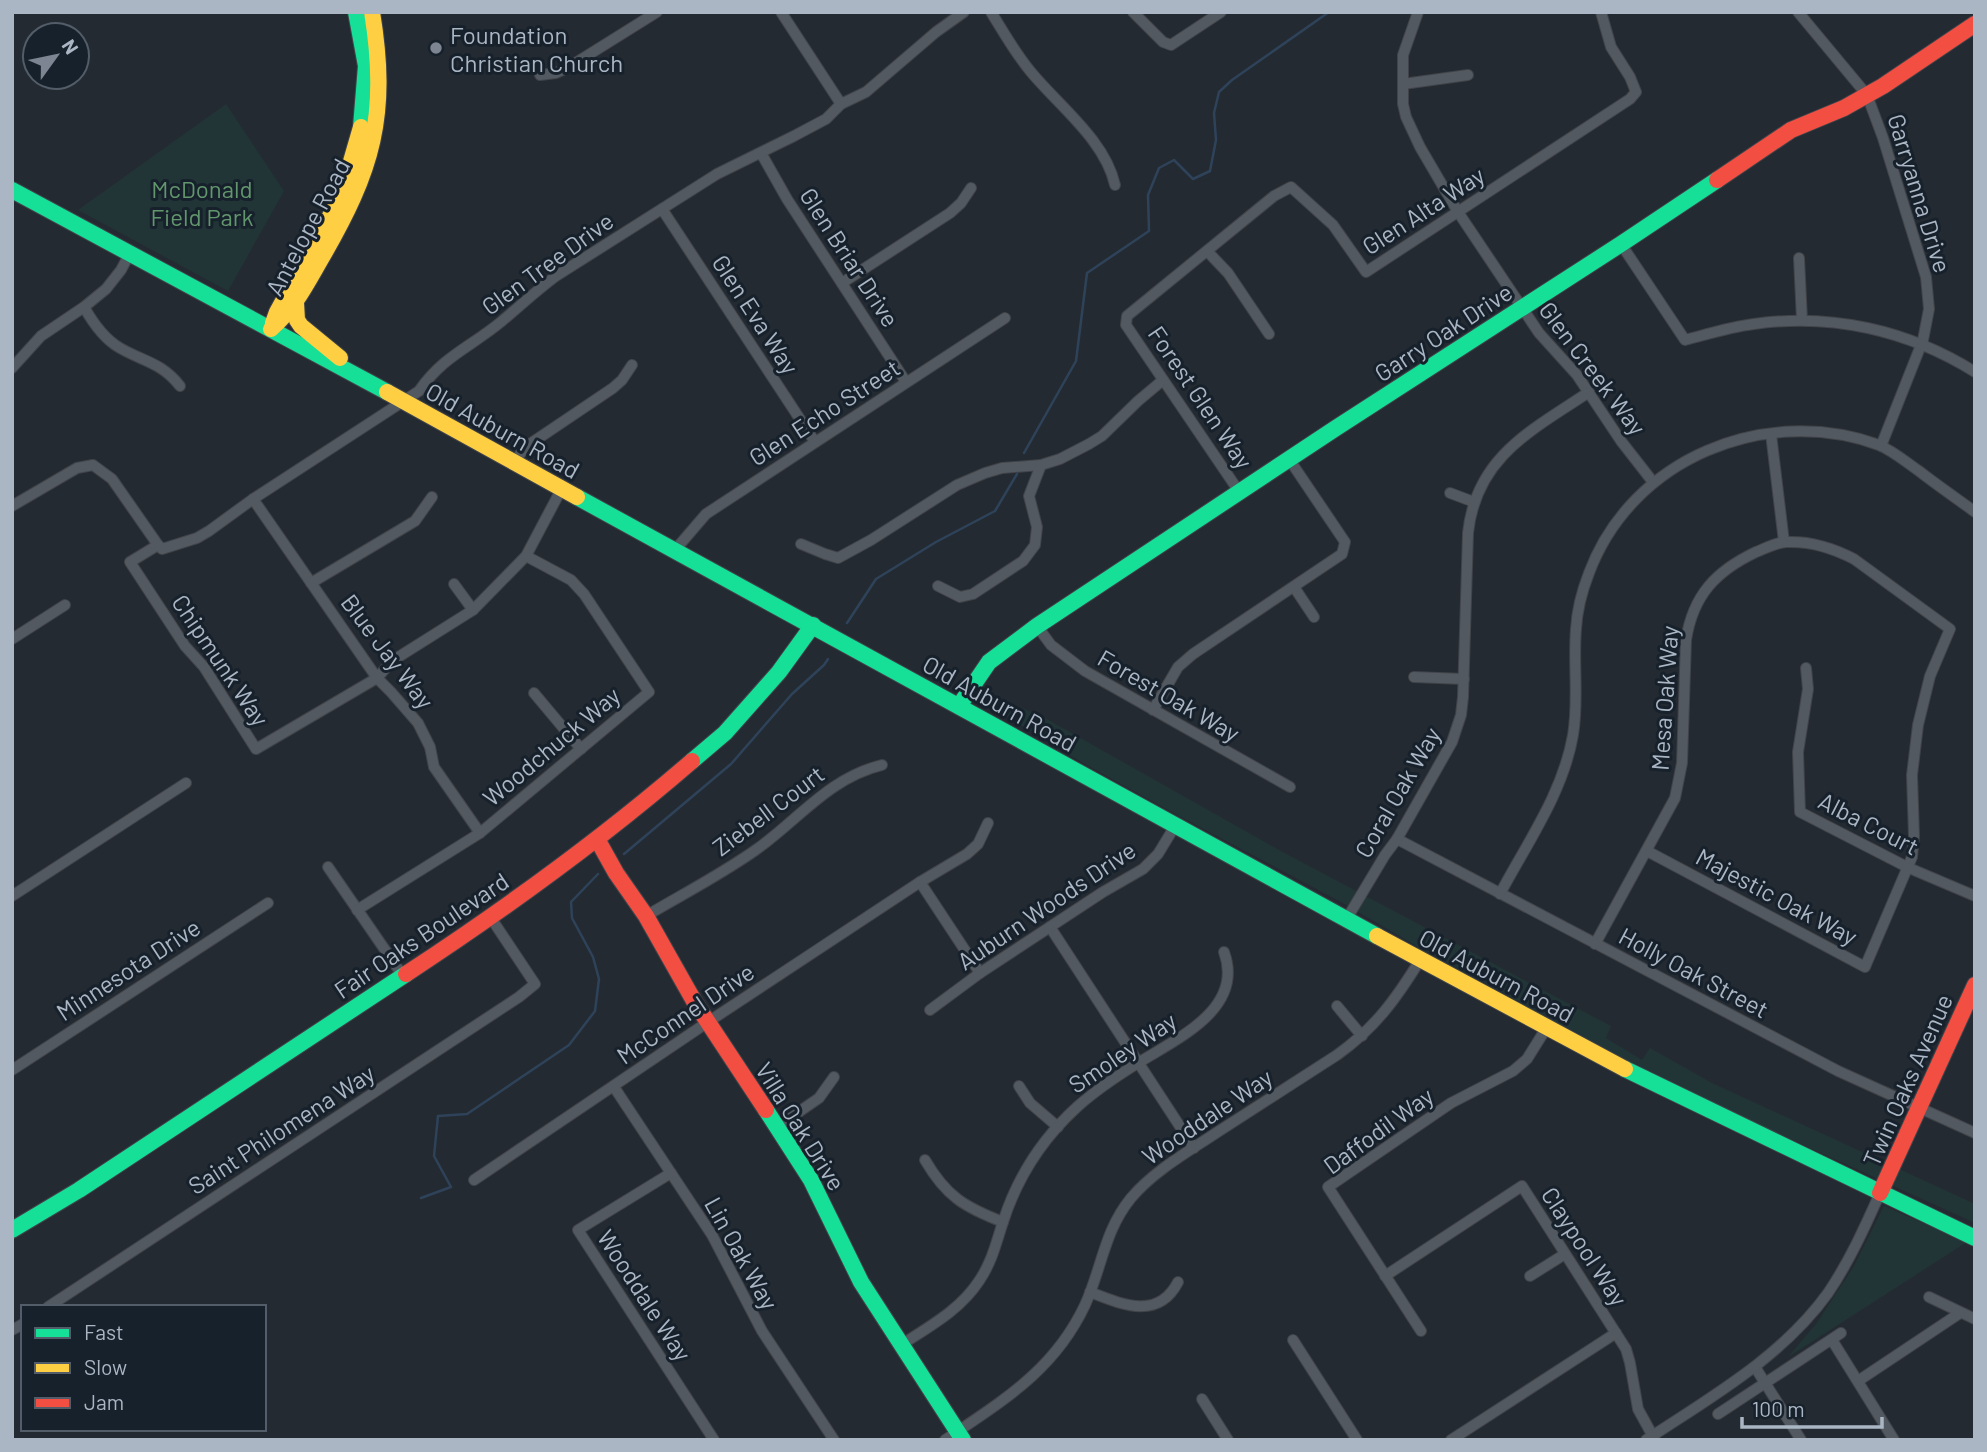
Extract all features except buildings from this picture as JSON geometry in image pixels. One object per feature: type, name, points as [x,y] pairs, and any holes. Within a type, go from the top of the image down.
[{"type":"main road","name":"Antelope Road","points":[[271,329],[277,312],[341,196],[354,156],[363,120],[366,66],[356,12]]},
{"type":"main road","name":"Antelope Road","points":[[271,329],[296,303],[347,210],[365,170],[375,133],[380,90],[379,55],[372,12]]},
{"type":"main road","name":"Garry Oak Drive","points":[[959,706],[989,662],[1037,626],[1799,125],[1844,108],[1867,95],[1975,24]]},
{"type":"main road","name":"Old Auburn Road","points":[[12,190],[356,375],[1420,960],[1651,1083],[1975,1238]]},
{"type":"main road","points":[[296,303],[296,314],[301,326],[337,355],[356,375]]},
{"type":"main road","name":"Fair Oaks Boulevard","points":[[12,1230],[79,1190],[491,918],[597,839],[666,785],[725,733],[771,680],[813,625]]},
{"type":"main road","name":"Villa Oak Drive","points":[[597,839],[708,1022],[816,1189],[861,1282],[955,1437]]},
{"type":"main road","name":"Twin Oaks Avenue","points":[[1881,1193],[1919,1109],[1970,1009],[1975,985]]},
{"type":"street","points":[[540,75],[569,67],[657,12]]},
{"type":"street","points":[[781,12],[841,104]]},
{"type":"street","name":"Glen Tree Drive","points":[[158,545],[162,549],[197,538],[419,391],[442,363],[502,321],[532,293],[556,276],[717,174],[826,119],[841,104],[866,92],[936,32],[964,12]]},
{"type":"street","points":[[991,12],[1032,74],[1091,136],[1113,175],[1115,185]]},
{"type":"street","points":[[1133,12],[1163,42],[1171,45],[1221,12]]},
{"type":"street","name":"Glen Creek Way","points":[[1418,12],[1403,55],[1403,104],[1411,128],[1458,212],[1521,307],[1539,333],[1577,375],[1621,441],[1653,482]]},
{"type":"street","name":"Glen Alta Way","points":[[1126,325],[1127,316],[1274,196],[1291,187],[1333,225],[1366,272],[1630,99],[1636,92],[1611,47],[1601,12]]},
{"type":"street","name":"Garryanna Drive","points":[[1798,12],[1867,95],[1926,277],[1929,309],[1922,344],[1881,446]]},
{"type":"street","points":[[1402,84],[1468,75]]},
{"type":"street","name":"Glen Briar Drive","points":[[761,153],[787,199],[906,382]]},
{"type":"street","points":[[842,283],[950,213],[971,188]]},
{"type":"street","name":"Glen Eva Way","points":[[662,209],[816,442]]},
{"type":"street","points":[[1621,244],[1685,340],[1754,324],[1802,320],[1857,325],[1922,344],[1975,372]]},
{"type":"street","points":[[1207,251],[1228,273],[1269,334]]},
{"type":"street","points":[[12,368],[41,336],[84,307],[111,284],[130,253]]},
{"type":"street","points":[[1799,258],[1802,320]]},
{"type":"street","points":[[84,307],[98,329],[113,344],[159,366],[180,386]]},
{"type":"street","name":"Glen Echo Street","points":[[675,550],[706,514],[1005,318]]},
{"type":"street","name":"Forest Glen Way","points":[[1126,325],[1240,493]]},
{"type":"street","points":[[515,462],[524,448],[613,388],[632,365]]},
{"type":"street","points":[[801,544],[838,558],[872,540],[957,485],[1002,468],[1041,465],[1060,459],[1102,436],[1163,380]]},
{"type":"street","name":"Coral Oak Way","points":[[1346,920],[1397,839],[1456,734],[1461,715],[1464,679],[1469,524],[1482,483],[1509,447],[1589,392]]},
{"type":"street","points":[[1500,894],[1555,793],[1569,754],[1576,712],[1576,627],[1581,595],[1589,572],[1615,524],[1653,482],[1727,442],[1803,430],[1849,437],[1881,446],[1975,512]]},
{"type":"street","points":[[1771,434],[1784,542]]},
{"type":"street","points":[[1153,710],[1178,667],[1193,654],[1342,554],[1345,541],[1289,459]]},
{"type":"street","points":[[12,506],[77,468],[93,465],[104,471],[118,487],[158,545]]},
{"type":"street","points":[[937,586],[960,597],[973,594],[1023,561],[1035,545],[1037,527],[1029,496],[1041,465]]},
{"type":"street","name":"Chipmunk Way","points":[[158,545],[130,562],[185,646],[204,667],[256,749],[377,678],[392,661],[473,610],[526,556],[562,488]]},
{"type":"street","points":[[1450,494],[1474,502]]},
{"type":"street","points":[[311,583],[415,521],[432,497]]},
{"type":"street","name":"Blue Jay Way","points":[[253,499],[377,678],[418,723],[430,747],[434,767],[480,833]]},
{"type":"street","name":"Mesa Oak Way","points":[[1595,944],[1669,811],[1681,777],[1686,640],[1693,613],[1706,589],[1726,569],[1748,556],[1784,542],[1811,543],[1854,559],[1950,629],[1930,676],[1918,725],[1912,775],[1914,844],[1909,867]]},
{"type":"street","name":"Woodchuck Way","points":[[358,909],[480,833],[649,692],[584,594],[571,580],[526,556]]},
{"type":"street","points":[[454,584],[473,610]]},
{"type":"street","points":[[1294,587],[1314,617]]},
{"type":"street","points":[[12,639],[65,605]]},
{"type":"street","name":"Forest Oak Way","points":[[1037,626],[1051,645],[1070,661],[1290,787]]},
{"type":"street","name":"Alba Court","points":[[1805,668],[1808,689],[1797,773],[1800,812],[1909,867],[1975,895]]},
{"type":"street","points":[[1414,677],[1464,679]]},
{"type":"street","points":[[534,693],[581,748]]},
{"type":"street","name":"Ziebell Court","points":[[646,916],[756,849],[811,802],[838,783],[851,775],[882,765]]},
{"type":"street","points":[[12,896],[186,783]]},
{"type":"street","name":"McConnel Drive","points":[[474,1180],[708,1022],[973,849],[982,838],[988,823]]},
{"type":"street","name":"Auburn Woods Drive","points":[[930,1010],[980,973],[1148,865],[1175,826]]},
{"type":"street","name":"Holly Oak Street","points":[[1397,839],[1839,1071],[1975,1133]]},
{"type":"street","name":"Majestic Oak Way","points":[[1647,851],[1865,967],[1909,867]]},
{"type":"street","points":[[328,867],[403,976]]},
{"type":"street","points":[[920,882],[980,973]]},
{"type":"street","name":"Minnesota Drive","points":[[12,1070],[268,903]]},
{"type":"street","name":"Saint Philomena Way","points":[[51,1305],[536,984],[491,918]]},
{"type":"street","points":[[1050,927],[1194,1148]]},
{"type":"street","name":"Smoley Way","points":[[901,1345],[952,1311],[971,1292],[995,1250],[1003,1222],[1024,1172],[1058,1126],[1090,1096],[1191,1031],[1214,1006],[1223,995],[1228,981],[1229,968],[1224,952]]},
{"type":"street","name":"Wooddale Way","points":[[955,1437],[1042,1368],[1066,1338],[1090,1292],[1105,1244],[1122,1210],[1151,1178],[1362,1036],[1387,1009],[1420,960]]},
{"type":"street","points":[[1337,1006],[1362,1036]]},
{"type":"street","name":"Daffodil Way","points":[[1421,1331],[1328,1187],[1451,1103],[1513,1071],[1527,1059],[1547,1027]]},
{"type":"street","points":[[777,1127],[819,1098],[834,1077]]},
{"type":"street","points":[[1019,1086],[1030,1103],[1058,1126]]},
{"type":"street","name":"Lin Oak Way","points":[[614,1087],[724,1255],[768,1341],[834,1440]]},
{"type":"street","points":[[925,1160],[937,1180],[955,1199],[975,1211],[1003,1222]]},
{"type":"street","name":"Wooddale Way","points":[[671,1172],[578,1230],[714,1440]]},
{"type":"street","name":"Claypool Way","points":[[1385,1276],[1522,1186],[1628,1356],[1637,1409],[1651,1438]]},
{"type":"street","points":[[1651,1438],[1755,1367],[1796,1331],[1830,1290],[1881,1193]]},
{"type":"street","points":[[1530,1276],[1564,1254]]},
{"type":"street","points":[[1090,1292],[1120,1304],[1142,1307],[1162,1301],[1171,1294],[1178,1282]]},
{"type":"street","points":[[1929,1297],[1975,1319]]},
{"type":"street","points":[[1858,1381],[1960,1312]]},
{"type":"street","points":[[1451,1440],[1616,1333]]},
{"type":"street","points":[[1718,1414],[1836,1336],[1858,1381],[1894,1440]]},
{"type":"street","points":[[1293,1340],[1357,1440]]},
{"type":"street","points":[[1755,1367],[1801,1440]]},
{"type":"street","points":[[1202,1399],[1228,1440]]},
{"type":"green space","name":"McDonald Field Park","points":[[226,104],[284,191],[228,291],[78,210]]},
{"type":"green space","points":[[982,691],[1045,718],[1279,850],[1611,1026],[1606,1038],[1642,1060],[1650,1048],[1712,1083],[1975,1204],[1975,1223],[1737,1115],[1636,1065],[1083,763],[981,701]]},
{"type":"green space","points":[[1884,1206],[1967,1242],[1788,1357],[1817,1323],[1854,1266]]},
{"type":"waterway","points":[[1024,453],[1076,361],[1087,273],[1149,231],[1148,195],[1159,168],[1174,160],[1193,179],[1210,171],[1216,140],[1214,113],[1219,92],[1329,12]]},
{"type":"waterway","points":[[847,623],[876,579],[936,542],[995,511],[1017,474]]},
{"type":"waterway","points":[[624,854],[731,764],[792,694],[828,659]]},
{"type":"waterway","points":[[421,1198],[451,1187],[434,1156],[438,1116],[467,1114],[569,1045],[595,1011],[599,979],[593,957],[572,918],[571,902],[598,874]]},
{"type":"traffic: fast","points":[[356,12],[366,66],[361,127]]},
{"type":"traffic: fast","points":[[959,706],[989,662],[1037,626],[1717,180]]},
{"type":"traffic: fast","points":[[12,190],[387,392]]},
{"type":"traffic: fast","points":[[577,497],[1377,936]]},
{"type":"traffic: fast","points":[[692,761],[725,733],[779,672],[813,625]]},
{"type":"traffic: fast","points":[[12,1230],[79,1190],[406,974]]},
{"type":"traffic: fast","points":[[1625,1069],[1975,1238]]},
{"type":"traffic: fast","points":[[766,1110],[811,1180],[861,1282],[963,1440]]},
{"type":"traffic: slow","points":[[271,329],[293,305],[310,278],[339,227],[364,169],[372,141],[379,82],[372,12]]},
{"type":"traffic: slow","points":[[273,323],[341,196],[361,127]]},
{"type":"traffic: slow","points":[[296,303],[297,320],[301,326],[340,358]]},
{"type":"traffic: slow","points":[[387,392],[577,497]]},
{"type":"traffic: slow","points":[[1377,936],[1625,1069]]},
{"type":"traffic: jam","points":[[1717,180],[1791,130],[1844,108],[1883,86],[1975,24]]},
{"type":"traffic: jam","points":[[406,974],[552,872],[692,761]]},
{"type":"traffic: jam","points":[[597,839],[616,873],[646,916],[694,1001],[766,1110]]},
{"type":"traffic: jam","points":[[1880,1193],[1975,985]]},
{"type":"place","name":"Foundation Christian Church","points":[[436,48]]}]
